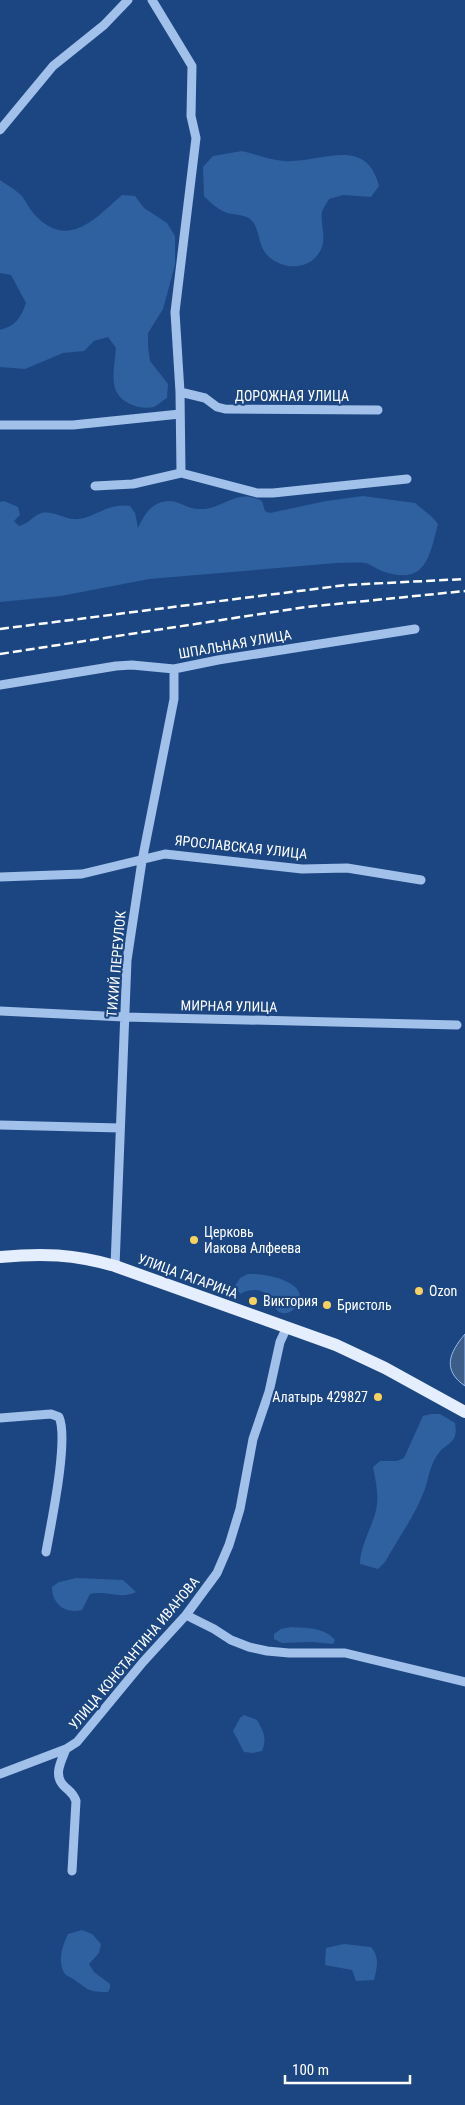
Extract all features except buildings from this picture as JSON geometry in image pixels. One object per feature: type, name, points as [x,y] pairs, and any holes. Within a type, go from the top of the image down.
[{"type":"main road","name":"УЛИЦА ГАГАРИНА","points":[[0,1257],[59,1254],[86,1258],[115,1266],[264,1318],[286,1329],[293,1329],[336,1345],[385,1368],[465,1412]]},
{"type":"street","points":[[0,130],[53,66],[104,25],[128,0]]},
{"type":"street","points":[[152,0],[192,66],[191,116],[196,138],[175,312],[180,392],[181,473]]},
{"type":"street","name":"ДОРОЖНАЯ УЛИЦА","points":[[180,392],[204,398],[217,407],[225,409],[378,410]]},
{"type":"street","points":[[0,425],[73,425],[180,414]]},
{"type":"street","points":[[95,486],[132,484],[181,473],[257,493],[407,479]]},
{"type":"street","name":"ШПАЛЬНАЯ УЛИЦА","points":[[0,685],[116,666],[132,665],[174,669],[415,628]]},
{"type":"street","name":"ТИХИЙ ПЕРЕУЛОК","points":[[115,1266],[127,960],[142,861],[174,699],[174,669]]},
{"type":"street","name":"ЯРОСЛАВСКАЯ УЛИЦА","points":[[0,877],[82,874],[165,854],[302,868],[347,868],[421,880]]},
{"type":"street","name":"МИРНАЯ УЛИЦА","points":[[0,1011],[124,1018],[457,1025]]},
{"type":"street","points":[[0,1125],[120,1128]]},
{"type":"street","name":"УЛИЦА КОНСТАНТИНА ИВАНОВА","points":[[0,1774],[66,1749],[77,1742],[89,1730],[143,1662],[186,1616],[217,1573],[229,1545],[240,1509],[253,1439],[269,1392],[280,1342],[286,1329]]},
{"type":"street","points":[[0,1418],[51,1414],[60,1417],[63,1426],[59,1472],[46,1552]]},
{"type":"street","points":[[186,1616],[214,1629],[231,1640],[249,1647],[289,1653],[345,1654],[465,1682]]},
{"type":"street","points":[[66,1749],[58,1768],[58,1778],[64,1786],[74,1793],[76,1801],[72,1872]]},
{"type":"shaded area","points":[[242,151],[284,161],[340,155],[352,156],[364,161],[373,170],[379,186],[371,197],[343,195],[329,199],[322,212],[323,243],[319,253],[307,264],[299,266],[283,265],[269,257],[264,251],[257,229],[250,219],[222,210],[213,205],[204,196],[203,167],[213,156]]},
{"type":"shaded area","points":[[0,180],[22,196],[38,218],[50,227],[61,230],[72,230],[83,226],[93,220],[122,195],[135,196],[144,208],[167,223],[175,236],[175,265],[163,309],[148,333],[148,347],[150,361],[168,384],[167,398],[154,407],[143,408],[127,403],[119,396],[114,381],[116,348],[108,337],[94,341],[84,351],[63,353],[25,369],[0,367],[0,330],[17,321],[26,303],[11,275],[0,273]]},
{"type":"shaded area","points":[[363,496],[415,503],[438,524],[428,558],[416,572],[408,575],[396,575],[365,563],[337,563],[149,579],[61,596],[0,602],[0,502],[4,501],[18,507],[20,515],[14,521],[19,526],[43,513],[80,519],[121,505],[130,506],[135,513],[138,528],[151,508],[157,504],[169,501],[193,508],[207,509],[237,498],[253,497],[262,501],[265,511],[270,513],[326,501]]},
{"type":"shaded area","points":[[248,1274],[273,1277],[291,1283],[300,1295],[298,1305],[291,1312],[283,1313],[277,1310],[266,1293],[251,1290],[240,1294],[235,1286],[240,1278]]},
{"type":"shaded area","points":[[465,1334],[465,1386],[453,1374],[450,1361],[455,1348]]},
{"type":"shaded area","points":[[440,1414],[455,1423],[455,1436],[434,1461],[419,1503],[385,1562],[378,1569],[360,1564],[363,1545],[373,1520],[377,1502],[373,1467],[380,1461],[397,1461],[404,1458],[423,1416]]},
{"type":"shaded area","points":[[76,1578],[123,1580],[136,1592],[125,1595],[90,1594],[82,1610],[65,1609],[54,1598],[52,1587],[59,1582]]},
{"type":"shaded area","points":[[291,1627],[320,1630],[335,1640],[333,1644],[312,1642],[282,1643],[274,1639],[274,1634],[281,1629]]},
{"type":"shaded area","points":[[244,1715],[257,1720],[261,1728],[264,1735],[262,1751],[244,1752],[233,1731],[240,1718]]},
{"type":"shaded area","points":[[82,1930],[92,1934],[101,1944],[99,1953],[89,1964],[94,1972],[110,1984],[108,1992],[88,1989],[66,1975],[63,1970],[61,1954],[68,1934]]},
{"type":"shaded area","points":[[344,1944],[371,1947],[377,1959],[374,1980],[356,1981],[352,1970],[325,1965],[326,1948]]},
{"type":"railway","points":[[0,629],[346,585],[465,579]]},
{"type":"railway","points":[[0,654],[306,607],[465,591]]},
{"type":"place","name":"Церковь Иакова Алфеева","points":[[194,1240]]},
{"type":"place","name":"Ozon","points":[[419,1291]]},
{"type":"place","name":"Виктория","points":[[253,1301]]},
{"type":"place","name":"Бристоль","points":[[327,1305]]},
{"type":"place","name":"Алатырь 429827","points":[[378,1397]]}]
